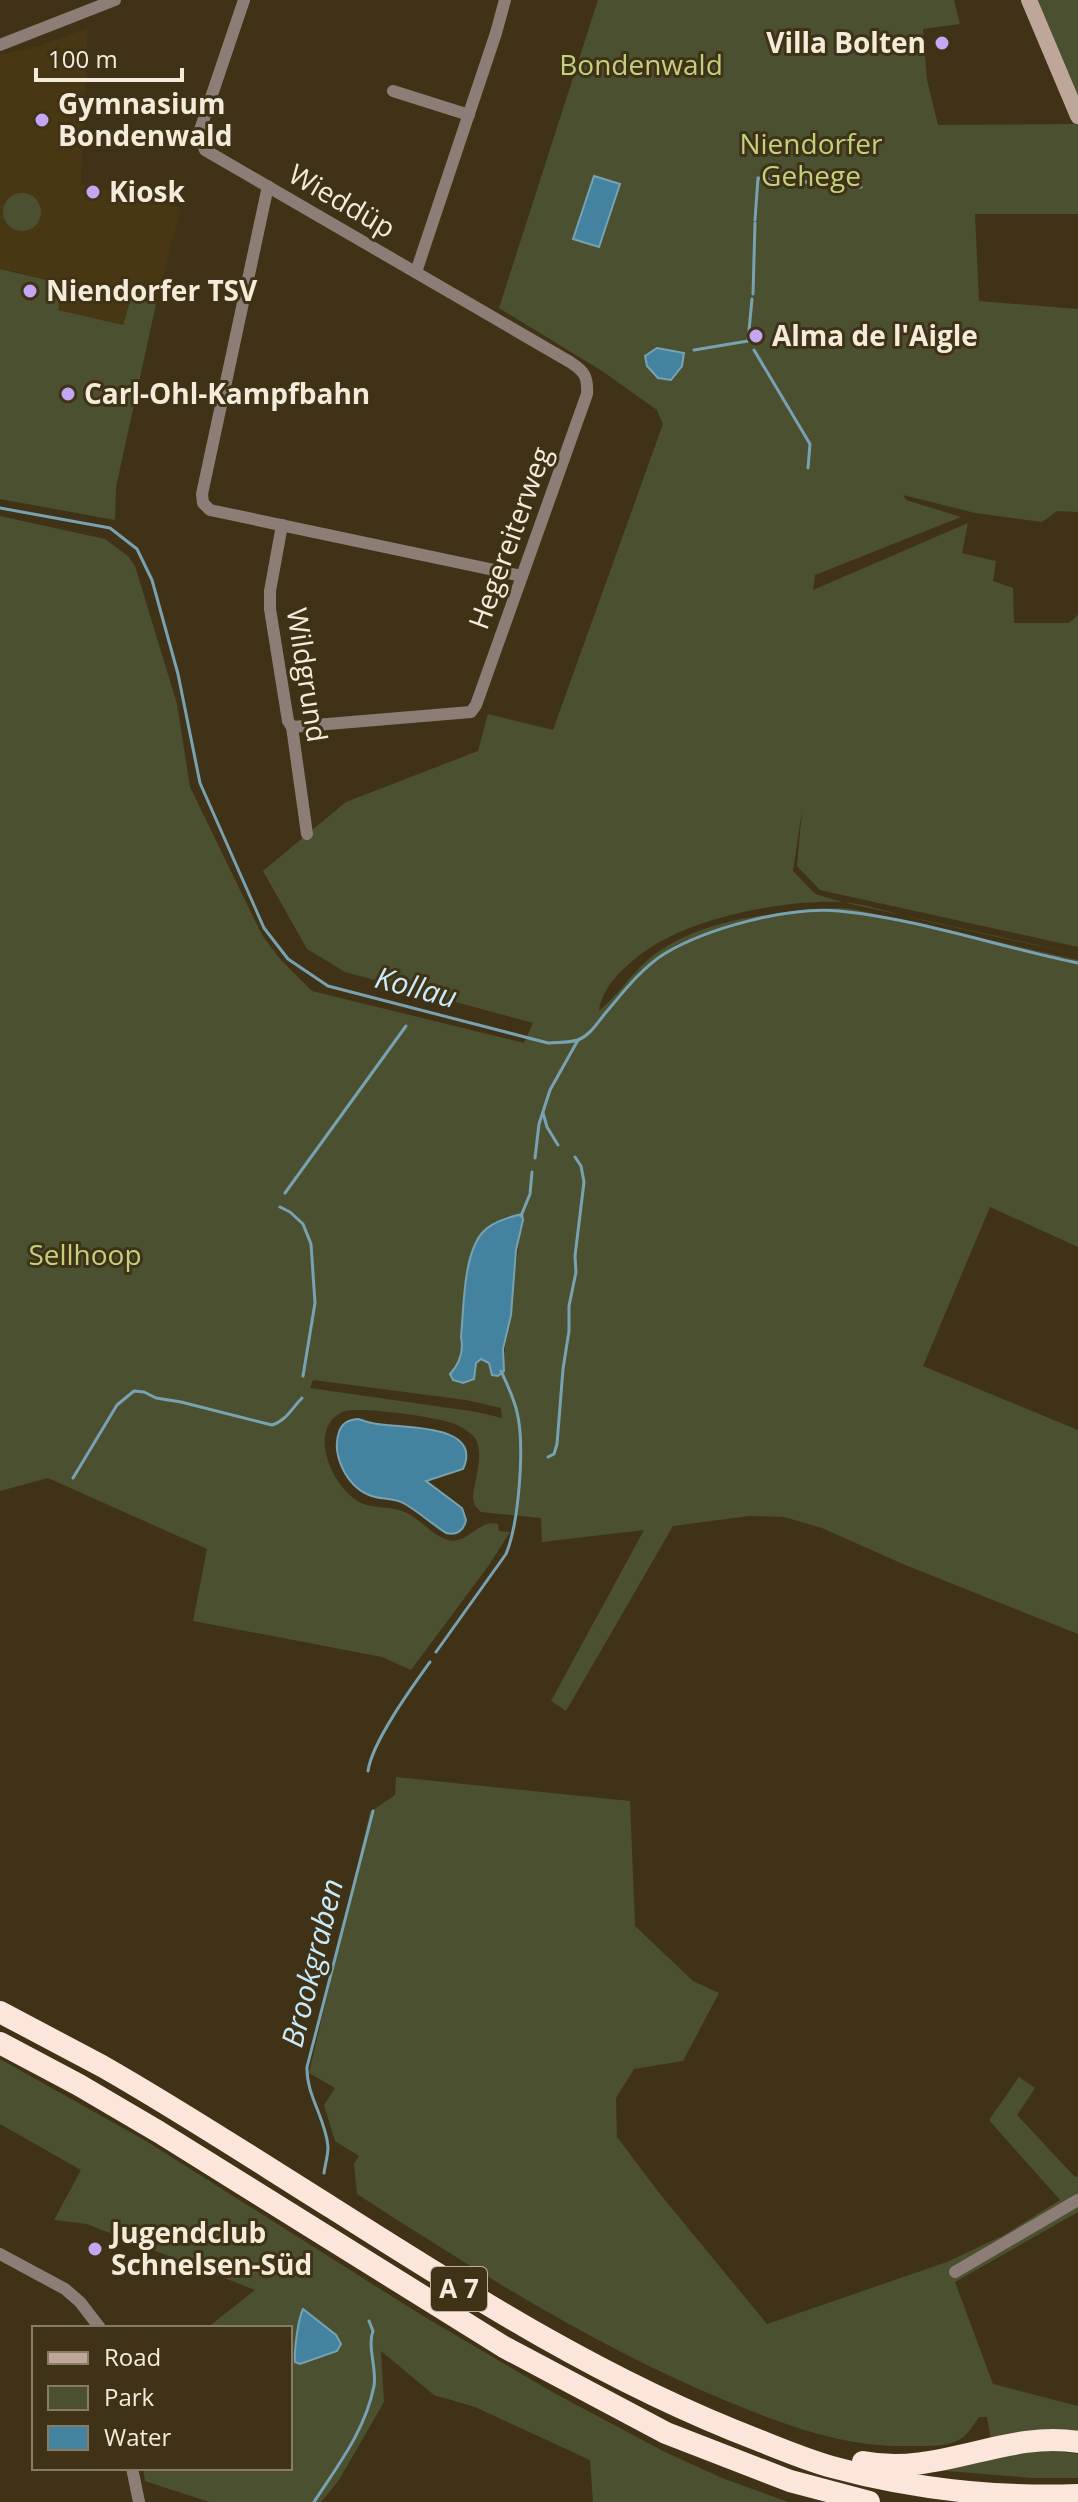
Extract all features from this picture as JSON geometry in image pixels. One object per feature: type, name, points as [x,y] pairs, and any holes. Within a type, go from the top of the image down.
[{"type":"highway","name":"A 7","points":[[0,2012],[173,2108],[515,2323],[649,2394],[760,2441],[830,2466],[914,2485],[1001,2495],[1078,2495]]},
{"type":"highway","name":"A 7","points":[[0,2043],[159,2132],[504,2347],[666,2433],[790,2481],[889,2502]]},
{"type":"highway","points":[[760,2441],[891,2465],[939,2461],[1034,2440],[1065,2439],[1078,2442]]},
{"type":"highway","points":[[790,2481],[869,2502]]},
{"type":"street","points":[[0,45],[115,0]]},
{"type":"street","name":"Wieddüp","points":[[244,0],[199,133],[205,150],[583,370],[588,379]]},
{"type":"street","points":[[416,272],[505,0]]},
{"type":"street","points":[[1029,0],[1078,116]]},
{"type":"street","points":[[393,91],[469,115]]},
{"type":"street","points":[[268,186],[202,494],[203,503],[210,510],[522,576]]},
{"type":"street","name":"Hegereiterweg","points":[[292,727],[471,712],[587,394],[588,379]]},
{"type":"street","name":"Wildgrund","points":[[282,525],[270,591],[270,609],[288,721],[292,727],[307,834]]},
{"type":"street","points":[[955,2272],[1078,2200]]},
{"type":"street","points":[[0,2254],[65,2289],[96,2323]]},
{"type":"street","points":[[132,2470],[139,2502]]},
{"type":"shaded area","name":"Gymnasium Bondenwald","points":[[88,28],[81,184],[181,208],[156,304],[130,298],[123,325],[58,310],[64,284],[0,268],[0,55],[39,46]]},
{"type":"green space","points":[[598,0],[954,0],[960,24],[923,29],[927,80],[938,125],[1073,124],[1021,0],[1078,0],[1078,214],[975,214],[979,301],[1078,309],[1078,512],[1057,511],[1042,522],[975,513],[903,495],[906,500],[961,517],[815,575],[813,590],[968,523],[962,553],[996,561],[993,581],[1013,588],[1014,623],[1069,623],[1078,615],[1078,947],[820,890],[797,866],[802,810],[793,871],[815,894],[844,902],[763,908],[684,930],[661,941],[627,965],[604,994],[599,1011],[647,960],[689,935],[746,918],[828,908],[853,909],[1078,960],[1078,1247],[990,1207],[923,1366],[1078,1430],[1078,1634],[822,1528],[784,1517],[749,1516],[673,1526],[566,1711],[551,1701],[644,1530],[542,1542],[541,1518],[481,1512],[473,1498],[479,1460],[478,1445],[471,1434],[455,1424],[397,1413],[350,1410],[331,1421],[326,1432],[325,1445],[333,1473],[341,1486],[361,1503],[402,1511],[448,1540],[461,1539],[491,1523],[498,1524],[499,1531],[510,1532],[411,1670],[382,1657],[193,1621],[207,1549],[48,1478],[0,1491],[0,516],[105,539],[128,556],[135,566],[177,704],[190,787],[262,935],[279,958],[312,991],[524,1043],[533,1023],[345,972],[307,949],[263,871],[346,802],[478,751],[488,714],[553,730],[663,424],[657,410],[602,371],[499,308]],"holes":[[[523,1220],[504,1371],[481,1359],[476,1362],[474,1379],[456,1367],[463,1349],[461,1337]],[[313,1380],[466,1400],[501,1408],[502,1418],[310,1388]]]},
{"type":"green space","points":[[22,193],[36,198],[41,212],[36,226],[22,231],[8,226],[3,212],[8,198]]},
{"type":"green space","name":"Carl-Ohl-Kampfbahn","points":[[0,269],[64,284],[58,310],[123,325],[131,298],[156,304],[116,487],[115,520],[0,499]]},
{"type":"green space","points":[[844,902],[868,906],[904,916]]},
{"type":"green space","points":[[904,916],[1078,954],[997,937]]},
{"type":"green space","points":[[396,1777],[630,1801],[635,1926],[693,1981],[719,1993],[683,2061],[634,2069],[616,2098],[617,2137],[767,2324],[947,2262],[1004,2235],[1060,2200],[989,2120],[1019,2077],[1035,2088],[1017,2115],[1078,2177],[1078,2212],[955,2282],[993,2384],[1078,2406],[1078,2435],[991,2441],[987,2417],[979,2417],[965,2436],[954,2442],[936,2446],[887,2446],[839,2439],[793,2426],[724,2400],[628,2356],[491,2278],[357,2194],[354,2164],[359,2156],[335,2141],[324,2105],[335,2088],[309,2073],[370,1812],[395,1795]]},
{"type":"green space","points":[[0,2059],[146,2141],[423,2316],[554,2393],[665,2452],[722,2478],[788,2502],[593,2502],[590,2460],[475,2407],[434,2395],[381,2351],[384,2402],[339,2480],[321,2502],[209,2502],[145,2481],[143,2470],[292,2470],[292,2326],[210,2326],[255,2290],[87,2224],[54,2220],[81,2170],[0,2124]]},
{"type":"green space","points":[[1050,2450],[1078,2454],[1078,2478],[1032,2478],[934,2470],[1026,2452]]},
{"type":"water","points":[[594,176],[620,184],[599,247],[573,239]]},
{"type":"water","points":[[657,348],[684,353],[682,366],[671,380],[658,378],[647,366],[645,356]]},
{"type":"water","points":[[522,1214],[511,1315],[503,1349],[504,1371],[498,1376],[492,1375],[489,1363],[481,1359],[476,1363],[474,1379],[463,1383],[453,1380],[450,1374],[461,1352],[471,1255],[482,1233],[490,1226]]},
{"type":"water","points":[[358,1419],[437,1431],[462,1443],[466,1454],[463,1469],[426,1481],[462,1508],[466,1520],[462,1529],[453,1534],[446,1533],[405,1504],[369,1495],[354,1485],[339,1460],[337,1441],[344,1424]]},
{"type":"water","points":[[303,2309],[336,2335],[341,2344],[337,2351],[300,2364],[295,2362],[295,2350]]},
{"type":"waterway","points":[[755,220],[758,178],[782,180]]},
{"type":"waterway","points":[[785,180],[861,187]]},
{"type":"waterway","points":[[753,294],[755,223]]},
{"type":"waterway","points":[[694,350],[748,341],[752,299]]},
{"type":"waterway","points":[[754,350],[810,444],[808,468]]},
{"type":"waterway","name":"Kollau","points":[[0,508],[110,528],[137,549],[152,580],[178,674],[200,783],[264,928],[288,959],[328,986],[548,1043],[583,1038],[641,973],[682,944],[749,921],[797,912],[839,911],[899,920],[1078,963]]},
{"type":"waterway","points":[[285,1193],[406,1026]]},
{"type":"waterway","name":"Brookgraben","points":[[535,1158],[539,1124],[550,1090],[578,1040]]},
{"type":"waterway","points":[[543,1113],[558,1145]]},
{"type":"waterway","points":[[548,1457],[554,1454],[557,1444],[569,1306],[576,1272],[575,1256],[584,1182],[581,1166],[575,1157]]},
{"type":"waterway","name":"Brookgraben","points":[[521,1216],[530,1194],[532,1172]]},
{"type":"waterway","points":[[280,1207],[303,1224],[311,1244],[315,1303],[303,1376]]},
{"type":"waterway","name":"Brookgraben","points":[[436,1652],[506,1554],[511,1540],[520,1463],[519,1426],[516,1407],[501,1371]]},
{"type":"waterway","points":[[73,1478],[117,1405],[134,1391],[272,1425],[285,1417],[302,1398]]},
{"type":"waterway","name":"Brookgraben","points":[[368,1771],[385,1730],[430,1662]]},
{"type":"waterway","name":"Brookgraben","points":[[324,2173],[328,2150],[326,2137],[307,2067],[373,1811]]},
{"type":"waterway","name":"Brookgraben","points":[[314,2502],[350,2447],[370,2402],[375,2380],[371,2343],[373,2331],[369,2321]]},
{"type":"place","name":"Villa Bolten","points":[[942,43]]},
{"type":"place","name":"Gymnasium Bondenwald","points":[[42,120]]},
{"type":"place","name":"Kiosk","points":[[93,192]]},
{"type":"place","name":"Niendorfer TSV","points":[[30,291]]},
{"type":"place","name":"Alma de l'Aigle","points":[[756,336]]},
{"type":"place","name":"Carl-Ohl-Kampfbahn","points":[[68,394]]},
{"type":"place","name":"Jugendclub Schnelsen-Süd","points":[[95,2249]]},
{"type":"park label","name":"Bondenwald","points":[[641,65]]},
{"type":"park label","name":"Niendorfer Gehege","points":[[811,160]]},
{"type":"park label","name":"Sellhoop","points":[[85,1255]]}]
